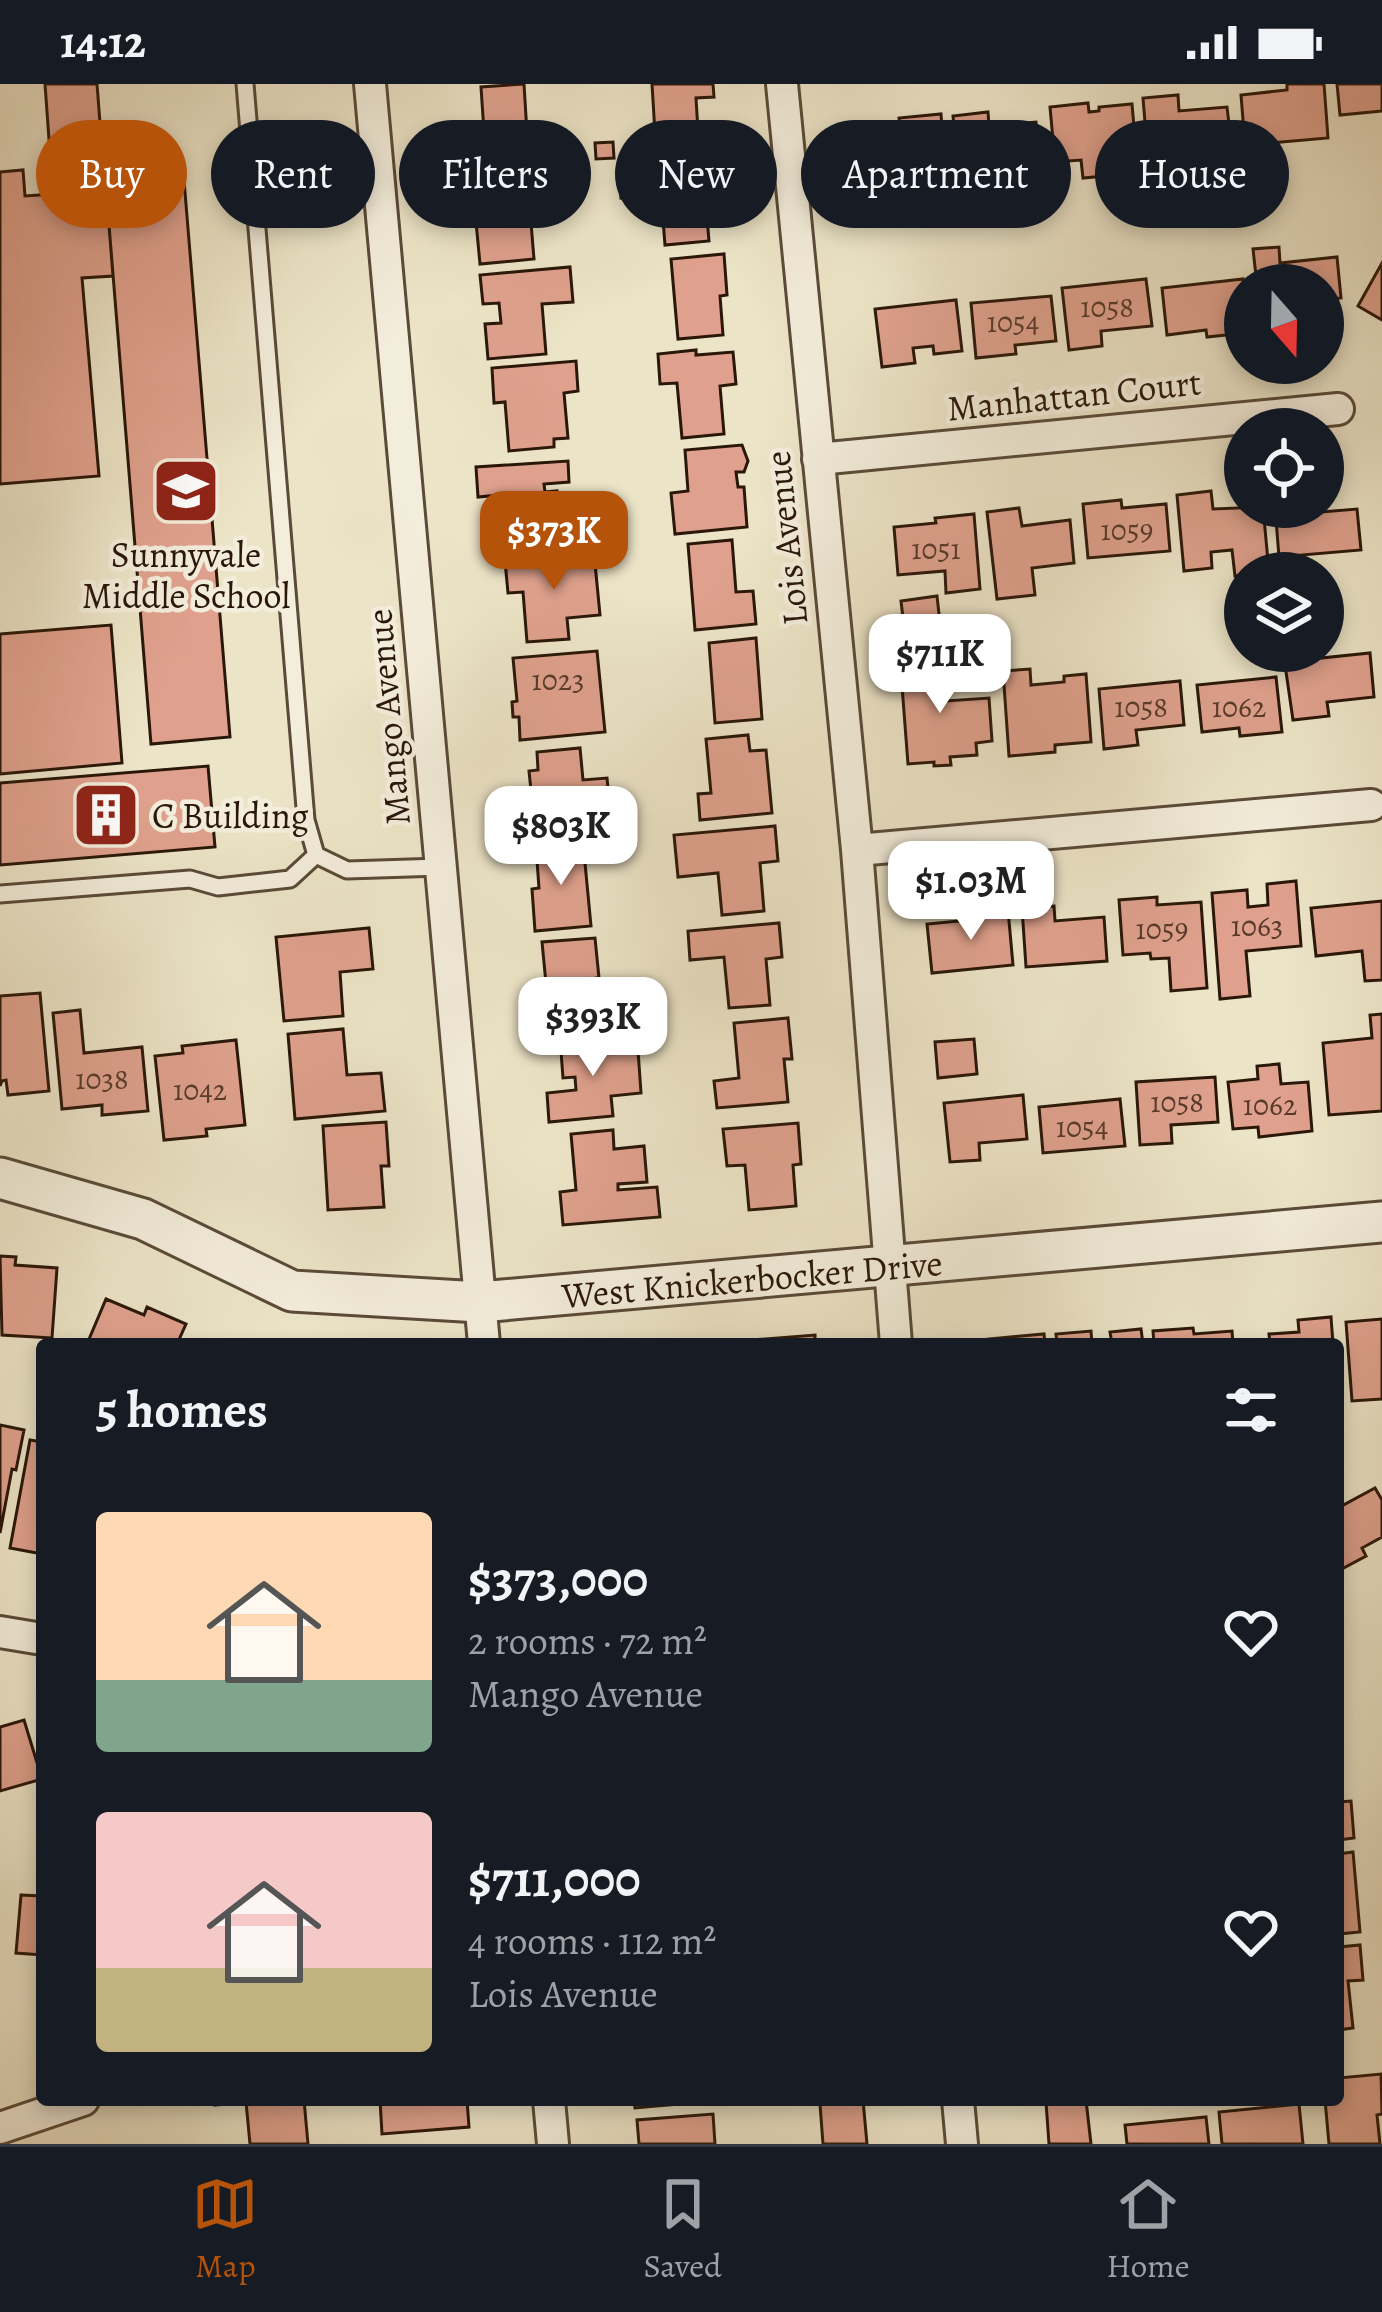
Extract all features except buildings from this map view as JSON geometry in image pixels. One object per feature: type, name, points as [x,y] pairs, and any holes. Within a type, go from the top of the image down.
[{"type":"street","name":"Mango Avenue","points":[[370,84],[483,1338]]},
{"type":"street","name":"Lois Avenue","points":[[782,84],[856,850],[896,1338]]},
{"type":"street","name":"Manhattan Court","points":[[818,459],[1224,420]]},
{"type":"street","points":[[856,850],[1371,805]]},
{"type":"street","name":"West Knickerbocker Drive","points":[[0,1178],[143,1219],[292,1291],[480,1302],[1382,1222]]},
{"type":"street","points":[[0,1632],[36,1638]]},
{"type":"street","points":[[0,2128],[65,2106]]},
{"type":"street","points":[[550,2106],[553,2144]]},
{"type":"street","points":[[959,2106],[962,2144]]},
{"type":"lane","points":[[245,84],[306,820],[316,855],[347,870],[441,867]]},
{"type":"lane","points":[[0,894],[190,879],[218,887],[290,879],[316,855]]},
{"type":"place","name":"Sunnyvale Middle School","points":[[186,491]]},
{"type":"place","name":"C Building","points":[[106,815]]}]
